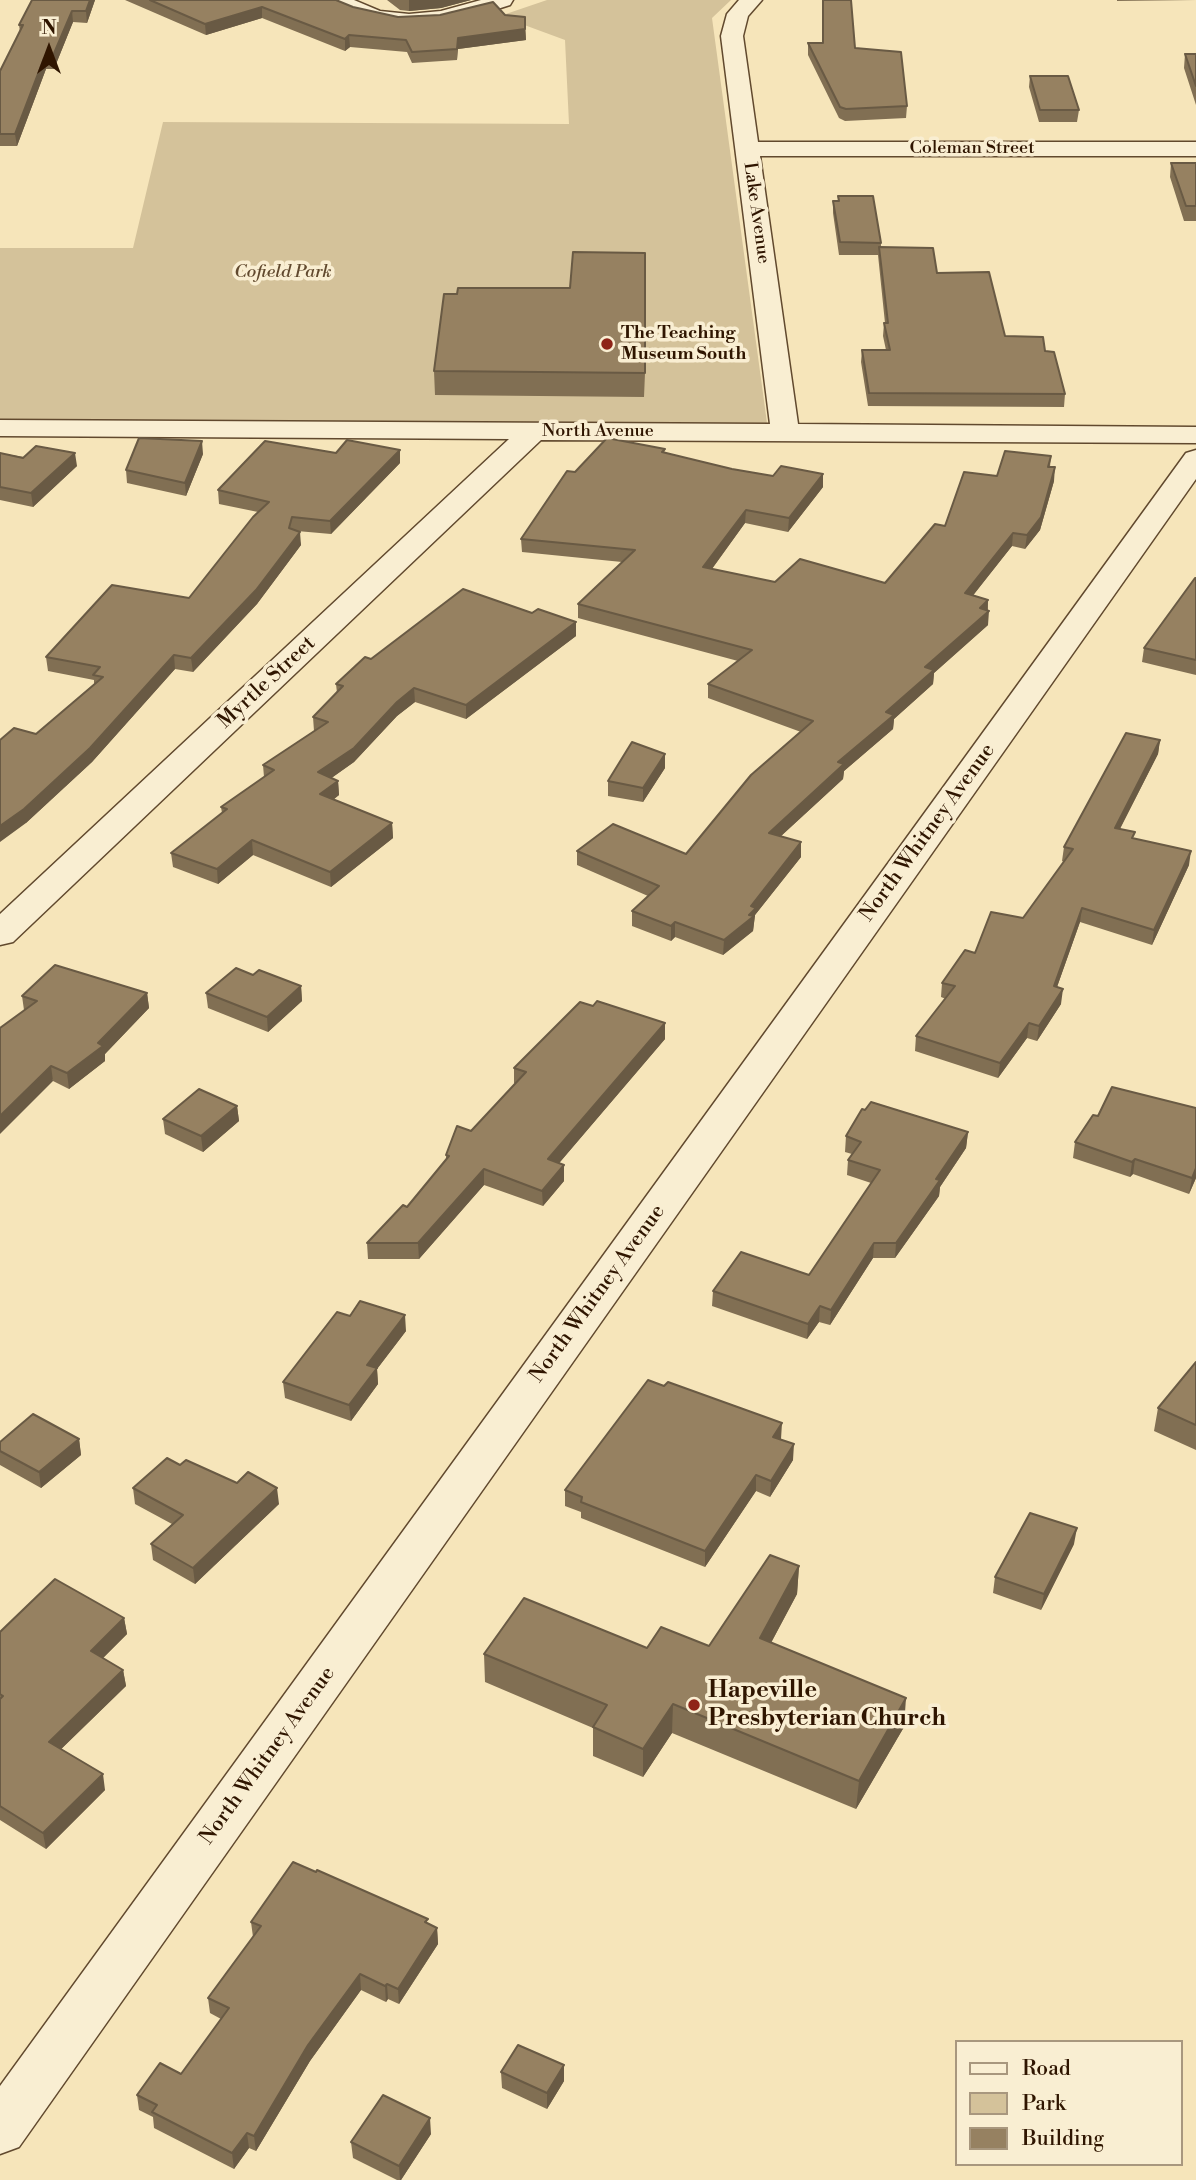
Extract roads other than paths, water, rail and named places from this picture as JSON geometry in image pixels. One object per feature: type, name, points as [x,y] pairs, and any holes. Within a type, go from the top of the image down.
[{"type":"street","points":[[337,0],[374,16],[404,20],[453,16],[502,0]]},
{"type":"street","name":"Lake Avenue","points":[[751,0],[738,14],[732,36],[785,432]]},
{"type":"street","name":"Coleman Street","points":[[747,149],[1196,149]]},
{"type":"street","name":"North Avenue","points":[[0,429],[1196,435]]},
{"type":"street","name":"Myrtle Street","points":[[0,934],[534,431]]},
{"type":"street","name":"North Whitney Avenue","points":[[0,2130],[1196,459]]},
{"type":"place","name":"The Teaching Museum South","points":[[607,344]]},
{"type":"place","name":"Hapeville Presbyterian Church","points":[[694,1705]]},
{"type":"park label","name":"Cofield Park","points":[[283,273]]}]
